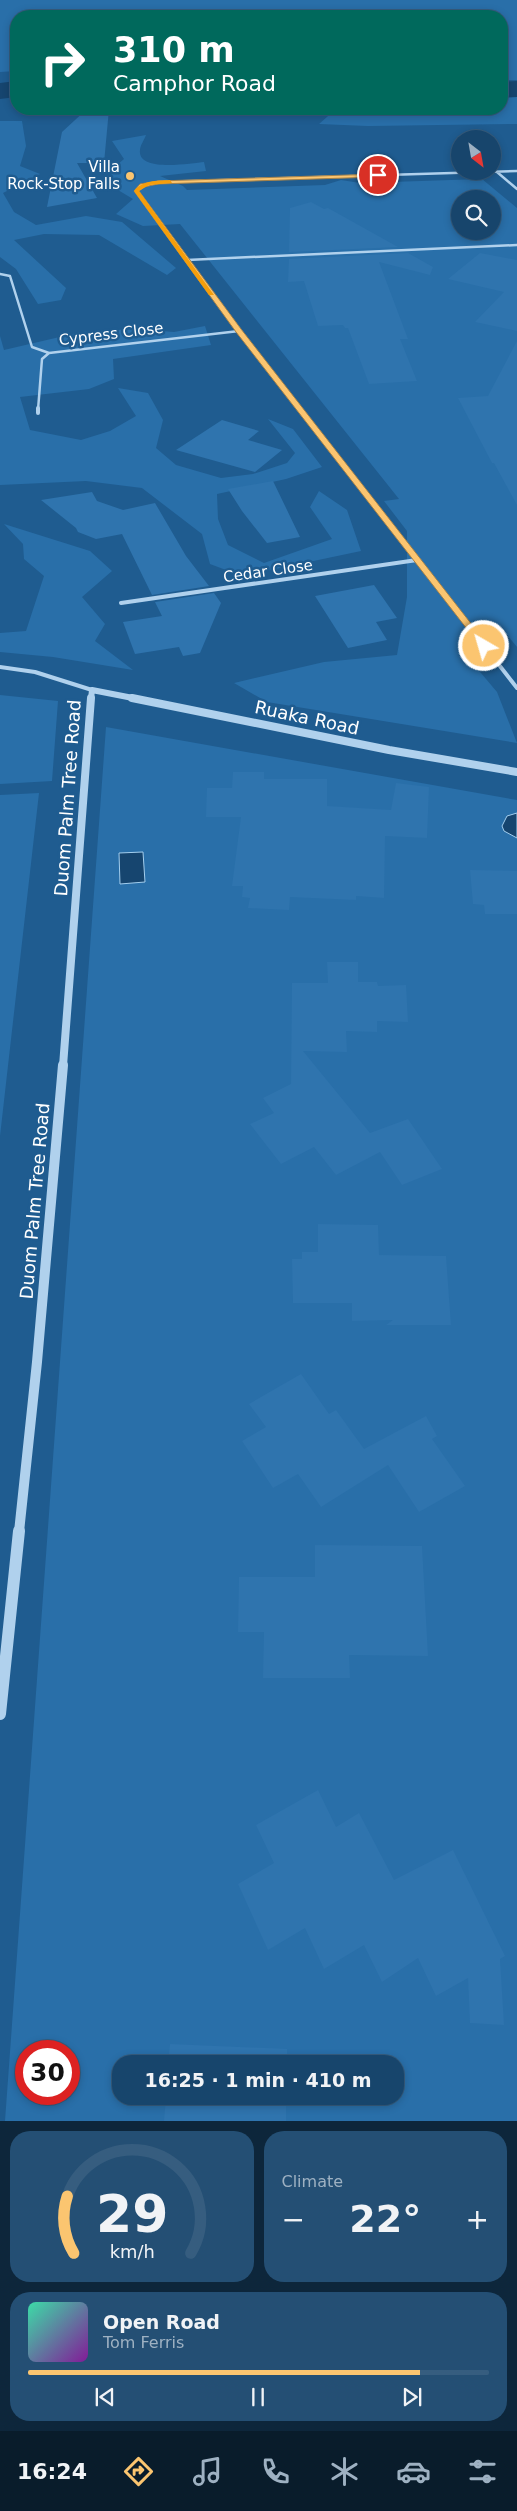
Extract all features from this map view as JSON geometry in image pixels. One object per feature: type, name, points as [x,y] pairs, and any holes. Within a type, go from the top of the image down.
[{"type":"street","points":[[501,172],[517,171]]},
{"type":"street","points":[[451,173],[158,182],[142,186],[136,191],[238,331],[517,688]]},
{"type":"street","points":[[501,175],[517,189]]},
{"type":"street","points":[[187,260],[517,245]]},
{"type":"street","points":[[0,274],[10,276],[32,347],[49,353]]},
{"type":"street","name":"Cypress Close","points":[[38,413],[42,359],[49,353],[238,331]]},
{"type":"street","name":"Cedar Close","points":[[122,603],[417,560]]},
{"type":"street","points":[[0,667],[35,672],[92,690]]},
{"type":"street","name":"Ruaka Road","points":[[92,690],[389,750],[517,772]]},
{"type":"street","name":"Duom Palm Tree Road","points":[[0,1714],[39,1342],[75,924],[92,690]]},
{"type":"shaded area","points":[[0,0],[517,0],[517,80],[508,80],[508,10],[10,10],[10,71],[0,72]]},
{"type":"shaded area","points":[[517,85],[517,124],[368,126],[319,124],[329,115],[508,115],[508,86]]},
{"type":"shaded area","points":[[0,121],[22,121],[26,146],[20,166],[40,174],[3,193],[14,212],[36,225],[86,216],[122,222],[176,268],[167,275],[99,235],[44,234],[14,240],[66,288],[61,300],[38,304],[16,269],[0,257]]},
{"type":"shaded area","points":[[146,135],[140,150],[141,157],[147,162],[178,165],[204,162],[206,171],[160,176],[183,186],[187,190],[325,185],[341,180],[360,183],[483,180],[495,190],[451,190],[451,240],[501,240],[501,195],[517,208],[517,647],[500,626],[459,647],[497,692],[517,743],[267,702],[234,683],[324,662],[397,655],[407,597],[407,531],[384,501],[399,499],[180,224],[143,226],[116,214],[133,199],[118,190],[110,171],[124,159],[112,141]]},
{"type":"shaded area","points":[[205,326],[211,345],[113,359],[114,379],[89,389],[20,397],[30,430],[81,440],[110,431],[136,416],[118,388],[148,393],[163,420],[156,448],[176,465],[221,478],[253,474],[287,463],[295,453],[268,419],[293,429],[322,467],[286,479],[217,494],[218,519],[228,545],[264,563],[332,539],[310,507],[319,491],[347,510],[361,551],[242,576],[210,564],[202,534],[142,488],[86,481],[0,485],[0,336],[4,350],[81,332],[136,329],[174,332]]},
{"type":"shaded area","points":[[4,524],[90,551],[112,571],[82,597],[105,624],[95,641],[133,670],[53,657],[0,652],[0,633],[26,631],[44,576],[24,559],[23,544]]},
{"type":"shaded area","points":[[0,695],[58,701],[52,781],[0,784]]},
{"type":"shaded area","points":[[106,727],[517,800],[517,2121],[5,2121]]},
{"type":"shaded area","points":[[39,793],[0,1136],[0,795]]},
{"type":"shaded area","points":[[517,813],[517,838],[504,831],[502,826],[507,816]]},
{"type":"shaded area","points":[[143,852],[145,882],[120,884],[119,853]]},
{"type":"building","points":[[80,115],[108,115],[104,163],[77,163],[97,198],[47,207],[62,132]]},
{"type":"building","points":[[311,202],[324,209],[328,208],[398,247],[289,252],[290,208]]},
{"type":"building","points":[[408,253],[433,267],[430,275],[379,262],[408,339],[400,339],[417,381],[369,384],[348,328],[345,328],[343,325],[318,326],[304,281],[288,282],[289,259]]},
{"type":"building","points":[[480,253],[517,260],[517,331],[475,322],[504,292],[448,279]]},
{"type":"building","points":[[517,341],[517,505],[494,463],[492,463],[458,398],[488,396]]},
{"type":"building","points":[[222,420],[259,431],[248,440],[282,450],[255,472],[176,450]]},
{"type":"building","points":[[273,481],[300,537],[267,543],[242,511],[228,489]]},
{"type":"building","points":[[92,492],[97,501],[123,510],[155,503],[186,556],[209,586],[152,595],[122,534],[96,539],[78,532],[76,528],[41,500]]},
{"type":"building","points":[[374,585],[397,618],[376,622],[387,640],[348,648],[315,596]]},
{"type":"building","points":[[214,593],[221,603],[200,653],[183,656],[179,647],[135,654],[123,622],[162,616],[155,602]]},
{"type":"building","points":[[233,772],[264,772],[264,779],[327,779],[327,806],[391,810],[396,783],[429,787],[427,838],[385,836],[384,898],[356,896],[356,900],[290,897],[289,910],[248,908],[250,898],[242,897],[243,886],[232,886],[241,817],[206,817],[207,788],[232,788]]},
{"type":"building","points":[[470,870],[517,871],[517,914],[485,914],[484,905],[473,904]]},
{"type":"building","points":[[327,962],[358,962],[358,982],[377,982],[378,986],[406,985],[408,1022],[377,1021],[377,1032],[346,1031],[347,1052],[303,1051],[370,1133],[408,1119],[442,1169],[402,1185],[380,1152],[336,1175],[314,1147],[281,1164],[250,1124],[274,1113],[263,1098],[291,1084],[292,983],[328,983]]},
{"type":"building","points":[[318,1224],[378,1225],[379,1255],[446,1256],[451,1325],[386,1325],[393,1320],[352,1321],[352,1303],[293,1303],[292,1259],[302,1259],[302,1252],[318,1252]]},
{"type":"building","points":[[301,1374],[329,1414],[336,1410],[364,1449],[426,1416],[437,1436],[432,1439],[465,1486],[419,1512],[388,1465],[321,1507],[298,1474],[273,1488],[242,1441],[266,1427],[249,1404]]},
{"type":"building","points":[[315,1545],[422,1546],[428,1656],[349,1655],[350,1678],[263,1678],[264,1632],[238,1632],[239,1577],[315,1577]]},
{"type":"building","points":[[318,1790],[336,1827],[359,1813],[394,1880],[453,1850],[505,1956],[500,1959],[504,2025],[470,2023],[468,1978],[436,1996],[418,1958],[382,1982],[364,1945],[324,1969],[305,1928],[268,1950],[238,1884],[274,1863],[256,1825]]},
{"type":"building","points":[[170,2044],[287,2049],[287,2055],[169,2055]]},
{"type":"building","points":[[165,2105],[286,2105],[286,2121],[164,2121]]},
{"type":"waterway","points":[[508,90],[517,89]]},
{"type":"waterway","points":[[0,91],[10,90]]},
{"type":"slow traffic","points":[[170,182],[149,183],[138,188],[136,191],[212,294]]},
{"type":"place","name":"Villa Rock-Stop Falls","points":[[130,176]]},
{"type":"route","points":[[378,175],[158,182],[149,183],[138,188],[136,191],[238,331],[484,646]]}]
